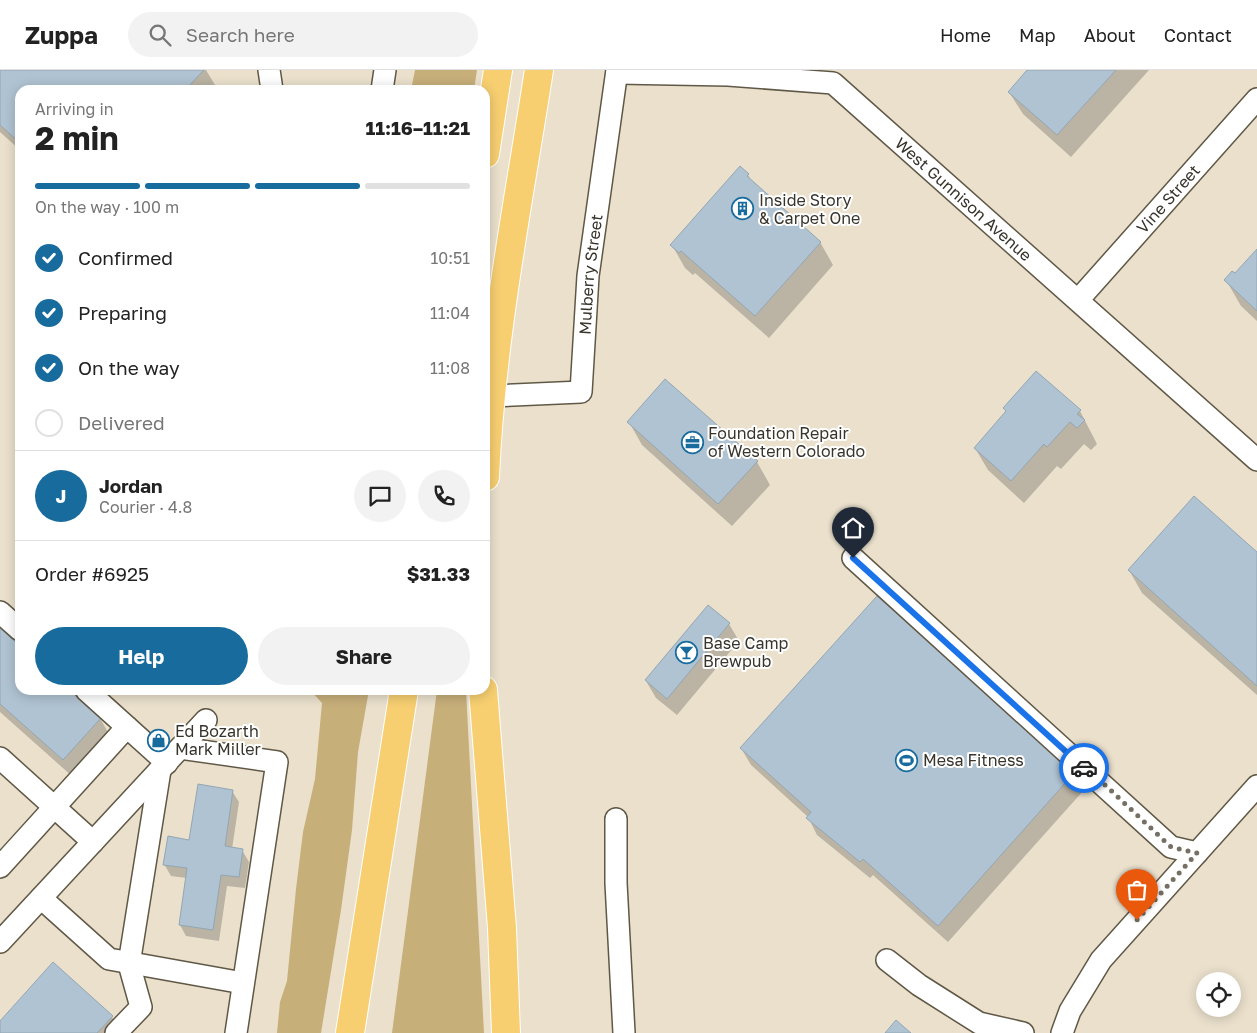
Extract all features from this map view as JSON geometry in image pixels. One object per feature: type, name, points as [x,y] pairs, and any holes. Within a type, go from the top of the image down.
[{"type":"highway","points":[[490,122],[498,70]]},
{"type":"highway","points":[[490,409],[507,271],[539,70]]},
{"type":"highway","points":[[350,1033],[403,695]]},
{"type":"highway","points":[[483,695],[502,928],[506,1033]]},
{"type":"highway","points":[[344,1033],[355,1003]]},
{"type":"highway","points":[[355,1003],[358,1033]]},
{"type":"street","points":[[269,70],[271,85]]},
{"type":"street","points":[[383,85],[385,70]]},
{"type":"street","name":"Mulberry Street","points":[[491,396],[582,392],[588,276],[617,71]]},
{"type":"street","name":"West Gunnison Avenue","points":[[617,71],[728,76],[838,76],[1079,299],[1257,460]]},
{"type":"street","name":"Vine Street","points":[[1079,299],[1257,99]]},
{"type":"street","points":[[853,558],[1171,847],[1197,853]]},
{"type":"street","points":[[0,612],[15,626]]},
{"type":"street","points":[[92,695],[127,727],[169,760],[277,762],[236,1033]]},
{"type":"street","points":[[0,942],[206,720]]},
{"type":"street","points":[[0,867],[127,727]]},
{"type":"street","points":[[0,758],[93,842]]},
{"type":"street","points":[[116,1033],[141,1007],[129,964],[169,760]]},
{"type":"street","points":[[1062,1033],[1070,1011],[1101,960],[1257,786]]},
{"type":"street","points":[[616,819],[617,892],[624,1033]]},
{"type":"street","points":[[41,898],[109,959],[244,983]]},
{"type":"street","points":[[887,960],[979,1023],[1023,1033]]},
{"type":"shaded area","points":[[415,70],[477,70],[475,85],[412,85]]},
{"type":"shaded area","points":[[315,695],[368,695],[358,752],[352,830],[321,1033],[277,1033],[280,1002],[287,981],[303,832],[315,779],[322,703]]},
{"type":"shaded area","points":[[436,695],[466,695],[484,1033],[392,1033]]},
{"type":"building","points":[[0,70],[204,70],[190,85],[15,85],[15,138],[0,125]]},
{"type":"building","points":[[1027,70],[1116,70],[1057,135],[1008,92]]},
{"type":"building","name":"Inside Story & Carpet One","points":[[740,166],[749,174],[747,176],[821,242],[755,316],[681,251],[679,253],[670,245]]},
{"type":"building","points":[[1257,249],[1257,311],[1224,280],[1232,271],[1235,273]]},
{"type":"building","points":[[1036,371],[1081,410],[1077,414],[1085,420],[1077,428],[1070,422],[1047,447],[1044,444],[1011,481],[974,448],[1006,411],[1003,408]]},
{"type":"building","name":"Foundation Repair of Western Colorado","points":[[665,379],[758,461],[718,504],[627,422]]},
{"type":"building","points":[[1194,496],[1257,552],[1257,686],[1128,570]]},
{"type":"building","name":"Mesa Fitness","points":[[877,596],[1075,772],[938,926],[863,859],[860,862],[806,818],[811,812],[740,748]]},
{"type":"building","name":"Base Camp Brewpub","points":[[708,605],[730,623],[667,699],[645,680]]},
{"type":"building","points":[[0,628],[15,642],[15,695],[76,695],[101,718],[63,760],[0,704]]},
{"type":"building","points":[[198,784],[233,790],[225,846],[243,849],[239,877],[221,875],[213,930],[179,925],[187,868],[163,865],[168,836],[189,840]]},
{"type":"building","points":[[53,962],[113,1016],[97,1033],[0,1033],[0,1021]]},
{"type":"building","points":[[896,1020],[911,1033],[885,1033]]},
{"type":"way so far","points":[[1084,768],[1104,784],[1171,847],[1197,853],[1137,920]]},
{"type":"place","name":"Inside Story & Carpet One","points":[[743,209]]},
{"type":"place","name":"Foundation Repair of Western Colorado","points":[[692,442]]},
{"type":"place","name":"Base Camp Brewpub","points":[[687,652]]},
{"type":"place","name":"Ed Bozarth Mark Miller","points":[[159,740]]},
{"type":"place","name":"Mesa Fitness","points":[[907,760]]},
{"type":"route","points":[[853,558],[1084,768]]}]
